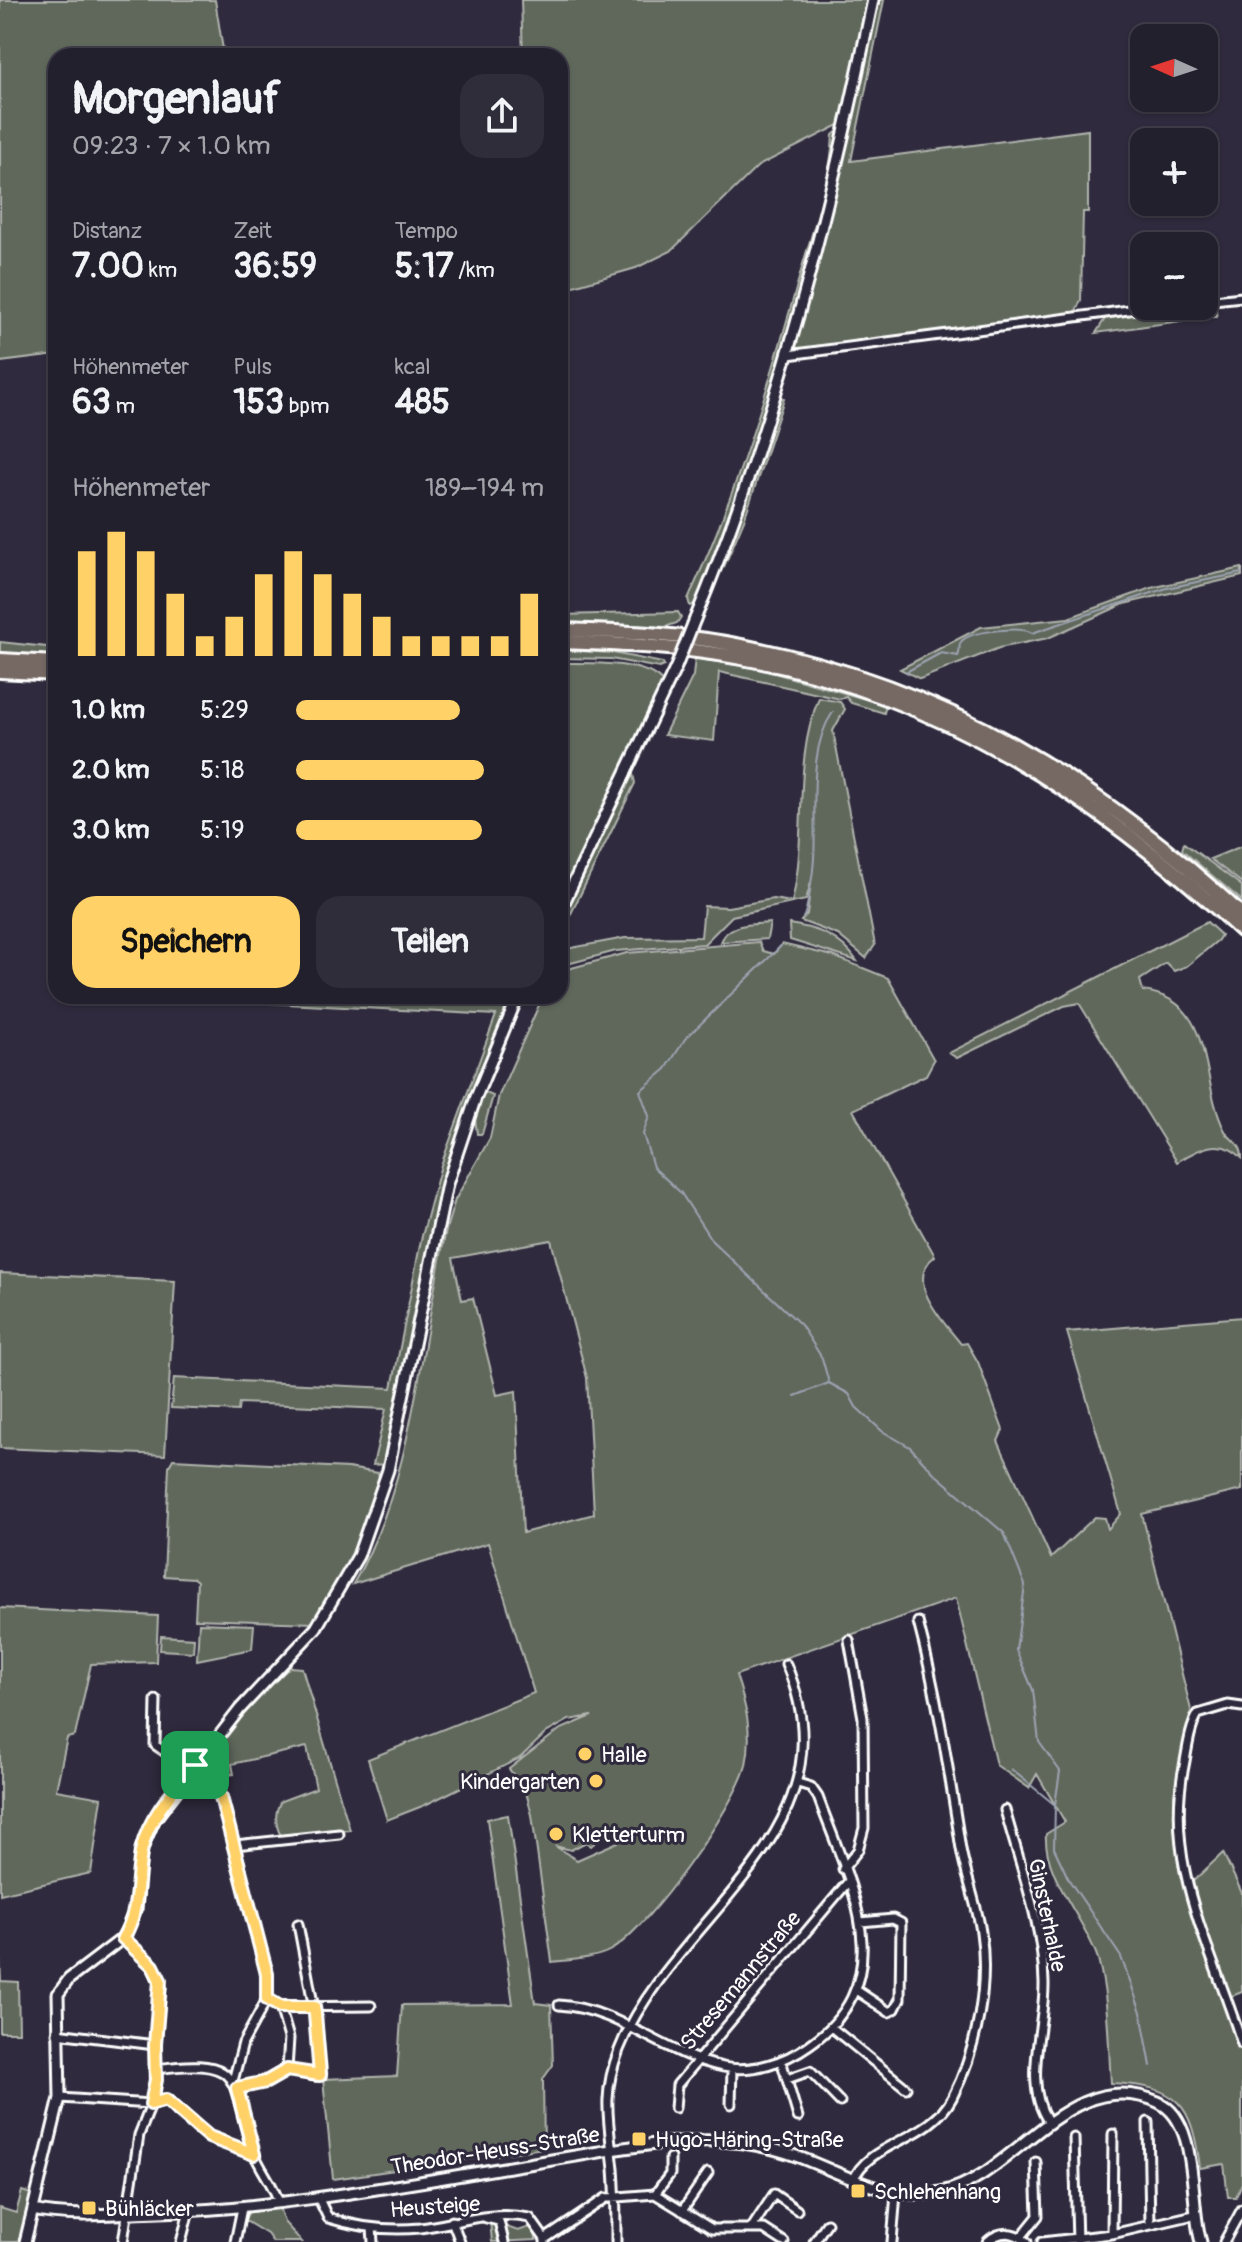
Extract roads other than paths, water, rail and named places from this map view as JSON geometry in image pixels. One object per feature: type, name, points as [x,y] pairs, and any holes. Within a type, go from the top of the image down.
[{"type":"highway","points":[[568,630],[634,632],[745,646],[834,669],[917,697],[982,727],[1084,786],[1184,862],[1242,915]]},
{"type":"highway","points":[[568,642],[635,645],[743,658],[842,682],[909,707],[1011,756],[1073,793],[1179,873],[1242,931]]},
{"type":"highway","points":[[0,660],[48,663]]},
{"type":"highway","points":[[0,671],[48,674]]},
{"type":"street","points":[[568,894],[676,667],[750,472],[788,355],[825,218],[873,0]]},
{"type":"street","points":[[1218,300],[1242,297]]},
{"type":"street","points":[[788,355],[1130,310]]},
{"type":"street","points":[[25,2242],[60,2098],[57,2000],[61,1988],[123,1938],[136,1909],[145,1838],[159,1811],[240,1709],[285,1665],[329,1609],[358,1556],[388,1470],[447,1184],[476,1097],[515,1004]]},
{"type":"street","points":[[853,2181],[865,2160],[922,2131],[945,2110],[963,2069],[981,2002],[981,1935],[962,1853],[952,1780],[918,1622]]},
{"type":"street","points":[[843,1869],[858,1850],[864,1828],[863,1718],[849,1640]]},
{"type":"street","points":[[616,2242],[615,2194],[606,2114],[608,2087],[631,2026],[649,1997],[764,1852],[798,1783],[802,1724],[794,1682],[786,1664]]},
{"type":"street","points":[[156,1700],[155,1745],[217,1787],[235,1845],[267,1974],[267,1999],[243,2043],[235,2084],[254,2154],[279,2203]]},
{"type":"street","points":[[1242,1707],[1228,1705],[1198,1714],[1181,1780],[1177,1813],[1181,1864],[1190,1901],[1242,2044]]},
{"type":"street","points":[[559,2005],[594,2010],[698,2058],[732,2069],[757,2068],[781,2060],[808,2046],[831,2027],[856,1990],[864,1955],[861,1922],[818,1797],[811,1787],[798,1783]]},
{"type":"street","name":"Ginsterhalde","points":[[1005,1810],[1042,1955],[1044,1999],[1037,2078],[1040,2105],[1048,2121]]},
{"type":"street","points":[[235,1845],[339,1834]]},
{"type":"street","name":"Stresemannstraße","points":[[675,2108],[677,2085],[848,1882]]},
{"type":"street","points":[[856,1990],[889,2012],[895,2009],[900,1999],[901,1923],[893,1919],[861,1922]]},
{"type":"street","points":[[157,2069],[206,2065],[235,2084],[266,2082],[287,2070],[320,2075],[314,2007],[298,1924]]},
{"type":"street","points":[[123,1938],[153,1966],[160,1980],[155,2045],[157,2069],[151,2104],[136,2148],[123,2242]]},
{"type":"street","points":[[267,1999],[280,2007],[371,2006]]},
{"type":"street","points":[[280,2007],[289,2038],[287,2070]]},
{"type":"street","points":[[831,2027],[906,2088]]},
{"type":"street","points":[[57,2033],[155,2045]]},
{"type":"street","points":[[781,2060],[798,2117]]},
{"type":"street","points":[[731,2104],[732,2069]]},
{"type":"street","points":[[787,2079],[810,2071],[840,2102]]},
{"type":"street","name":"Theodor-Heuss-Straße","points":[[33,2210],[129,2213],[242,2208],[611,2149],[700,2141],[744,2143],[792,2155],[853,2181],[896,2193],[929,2194],[976,2180],[1048,2121],[1074,2107],[1110,2097],[1145,2098],[1167,2107],[1186,2138],[1194,2215],[1201,2242]]},
{"type":"street","points":[[60,2098],[151,2104],[166,2100],[209,2137],[254,2154]]},
{"type":"street","points":[[1148,2122],[1150,2225]]},
{"type":"street","points":[[1112,2234],[1113,2134]]},
{"type":"street","points":[[1074,2138],[1077,2241]]},
{"type":"street","points":[[655,2194],[670,2174],[670,2158]]},
{"type":"street","points":[[987,2242],[1000,2233],[1024,2240],[1038,2216],[1036,2162]]},
{"type":"street","points":[[682,2211],[708,2173]]},
{"type":"street","points":[[892,2242],[896,2193]]},
{"type":"street","points":[[480,2216],[502,2214],[530,2218],[545,2240],[615,2194],[655,2194],[712,2229],[764,2229],[784,2242]]},
{"type":"street","points":[[751,2229],[774,2194],[797,2210]]},
{"type":"street","name":"Heusteige","points":[[318,2197],[328,2218],[372,2228],[416,2228],[480,2216],[499,2221],[504,2242]]},
{"type":"street","points":[[235,2242],[242,2208]]},
{"type":"street","points":[[1224,2242],[1242,2209]]},
{"type":"street","points":[[181,2242],[189,2211]]},
{"type":"street","points":[[1042,2242],[1077,2241],[1194,2215]]},
{"type":"street","points":[[452,2221],[460,2242]]},
{"type":"street","points":[[814,2242],[827,2223]]},
{"type":"street","points":[[372,2228],[373,2242]]},
{"type":"waterway","points":[[906,672],[941,653],[958,656],[962,641],[970,636],[1009,630],[1032,633],[1167,588],[1242,573]]},
{"type":"waterway","points":[[803,918],[813,866],[818,751],[823,731],[833,712]]},
{"type":"waterway","points":[[781,946],[685,1039],[666,1069],[640,1091],[649,1116],[643,1134],[653,1167],[681,1193],[712,1241],[801,1325],[822,1358],[829,1383]]},
{"type":"waterway","points":[[795,1396],[829,1383],[849,1394],[856,1407],[882,1431],[910,1447],[935,1474],[1004,1533],[1025,1585],[1016,1650],[1033,1690],[1039,1742],[1060,1771],[1055,1805]]},
{"type":"waterway","points":[[1011,1769],[1055,1805],[1054,1848],[1069,1880],[1121,1957],[1141,2012],[1151,2066]]},
{"type":"place","name":"Halle","points":[[585,1754]]},
{"type":"place","name":"Kindergarten","points":[[596,1781]]},
{"type":"place","name":"Kletterturm","points":[[556,1834]]},
{"type":"place","name":"Hugo-Häring-Straße","points":[[639,2139]]},
{"type":"place","name":"Schlehenhang","points":[[858,2191]]},
{"type":"place","name":"Bühläcker","points":[[89,2208]]}]
